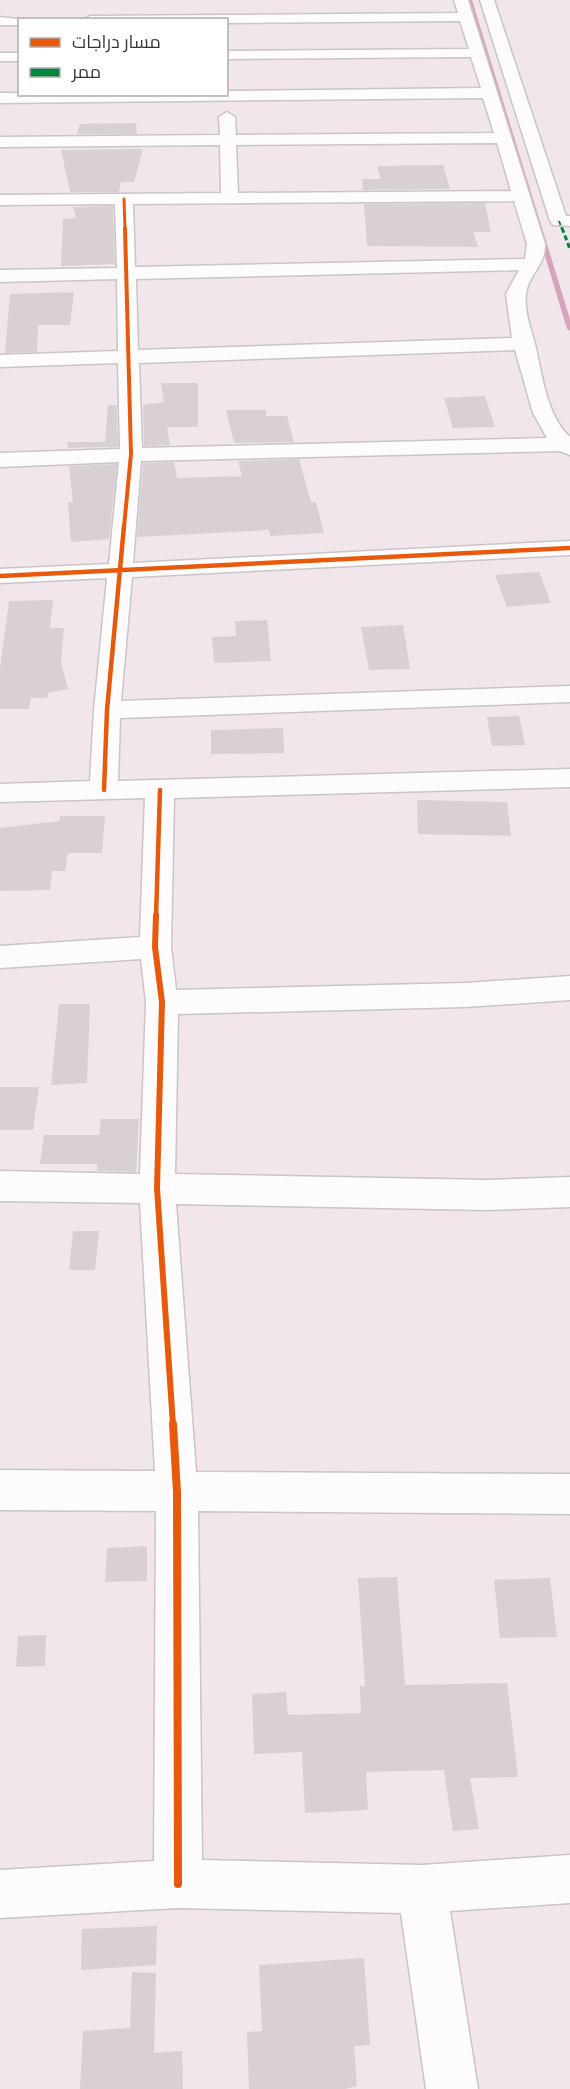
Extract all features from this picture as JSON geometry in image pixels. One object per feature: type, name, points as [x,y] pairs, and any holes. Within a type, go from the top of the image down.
[{"type":"street","points":[[225,0],[226,18]]},
{"type":"street","points":[[487,0],[559,221],[570,221]]},
{"type":"street","points":[[228,19],[464,9],[536,244],[536,255],[522,276],[515,300],[517,323],[548,423],[568,446]]},
{"type":"street","points":[[0,21],[18,21]]},
{"type":"street","points":[[228,55],[477,53]]},
{"type":"street","points":[[0,57],[18,57]]},
{"type":"street","points":[[228,95],[490,93]]},
{"type":"street","points":[[0,98],[151,96]]},
{"type":"street","points":[[226,96],[230,197]]},
{"type":"street","points":[[0,142],[505,138]]},
{"type":"street","points":[[0,200],[522,196]]},
{"type":"street","points":[[104,790],[107,710],[116,606],[122,570],[131,454],[124,199]]},
{"type":"street","points":[[0,276],[125,271],[532,264]]},
{"type":"street","points":[[0,361],[128,355],[525,344]]},
{"type":"street","points":[[0,460],[131,454],[568,446]]},
{"type":"street","points":[[0,576],[570,548]]},
{"type":"street","points":[[107,710],[570,694]]},
{"type":"street","points":[[0,793],[570,778]]},
{"type":"street","points":[[160,789],[155,947],[162,1002],[158,1188],[177,1491],[178,1884]]},
{"type":"street","points":[[0,957],[155,947]]},
{"type":"street","points":[[162,1002],[465,995],[570,988]]},
{"type":"street","points":[[0,1186],[487,1196],[570,1192]]},
{"type":"street","points":[[0,1490],[570,1494]]},
{"type":"street","points":[[0,1894],[178,1884],[422,1889],[570,1879]]},
{"type":"street","points":[[422,1889],[452,2089]]},
{"type":"building","points":[[136,123],[137,134],[77,134],[80,124]]},
{"type":"building","points":[[143,149],[134,182],[121,182],[119,192],[70,192],[61,150]]},
{"type":"building","points":[[443,165],[450,189],[363,190],[362,179],[381,179],[377,166]]},
{"type":"building","points":[[485,203],[491,232],[473,232],[478,247],[367,246],[364,204]]},
{"type":"building","points":[[113,206],[115,264],[61,266],[63,219],[76,218],[73,207]]},
{"type":"building","points":[[74,292],[70,325],[38,325],[37,352],[5,353],[10,294]]},
{"type":"building","points":[[161,383],[198,383],[198,427],[167,427],[170,445],[144,446],[143,405],[164,402]]},
{"type":"building","points":[[485,396],[495,427],[453,428],[444,398]]},
{"type":"building","points":[[108,405],[117,405],[118,447],[68,448],[67,442],[105,442]]},
{"type":"building","points":[[226,410],[266,410],[266,416],[287,416],[294,442],[234,443]]},
{"type":"building","points":[[299,459],[311,502],[316,502],[324,533],[270,536],[269,530],[137,537],[143,463],[174,462],[177,478],[242,476],[238,461]]},
{"type":"building","points":[[117,464],[109,539],[71,542],[68,502],[73,502],[69,466]]},
{"type":"building","points":[[539,572],[551,603],[507,607],[495,575]]},
{"type":"building","points":[[53,600],[50,628],[64,628],[61,662],[68,689],[48,693],[47,698],[31,698],[29,709],[0,709],[0,668],[9,601]]},
{"type":"building","points":[[267,620],[271,661],[214,663],[212,637],[236,636],[235,621]]},
{"type":"building","points":[[403,625],[410,669],[369,670],[361,627]]},
{"type":"building","points":[[519,716],[525,745],[492,746],[487,717]]},
{"type":"building","points":[[283,728],[284,753],[211,754],[211,730]]},
{"type":"building","points":[[417,800],[507,802],[511,836],[418,834]]},
{"type":"building","points":[[60,816],[105,816],[102,853],[68,853],[65,871],[52,871],[50,890],[0,891],[0,828],[59,821]]},
{"type":"building","points":[[59,1004],[90,1004],[87,1083],[51,1085]]},
{"type":"building","points":[[0,1087],[39,1087],[33,1130],[0,1130]]},
{"type":"building","points":[[101,1119],[139,1119],[136,1172],[97,1171],[97,1164],[40,1164],[44,1135],[99,1135]]},
{"type":"building","points":[[73,1231],[99,1231],[95,1270],[69,1270]]},
{"type":"building","points":[[147,1546],[147,1581],[105,1582],[107,1548]]},
{"type":"building","points":[[397,1577],[405,1685],[507,1683],[518,1777],[470,1778],[479,1829],[453,1831],[444,1770],[366,1772],[368,1810],[305,1813],[302,1752],[254,1754],[252,1694],[286,1692],[288,1715],[361,1713],[360,1686],[365,1686],[358,1578]]},
{"type":"building","points":[[550,1578],[557,1637],[500,1638],[494,1580]]},
{"type":"building","points":[[46,1635],[45,1666],[16,1667],[18,1636]]},
{"type":"building","points":[[157,1926],[156,1965],[81,1970],[82,1929]]},
{"type":"building","points":[[364,1958],[370,2045],[354,2046],[357,2086],[345,2089],[249,2089],[247,2032],[262,2031],[259,1965]]},
{"type":"building","points":[[132,1972],[156,1973],[154,2053],[182,2051],[183,2089],[80,2089],[83,2031],[130,2028]]},
{"type":"waterway","points":[[470,0],[570,329]]},
{"type":"marked path","points":[[559,221],[570,249]]},
{"type":"cycle path","points":[[104,790],[107,710],[131,454],[124,199]]},
{"type":"cycle path","points":[[0,576],[570,548]]},
{"type":"cycle path","points":[[160,790],[155,947],[162,1002],[157,1188],[177,1492],[178,1884]]}]
